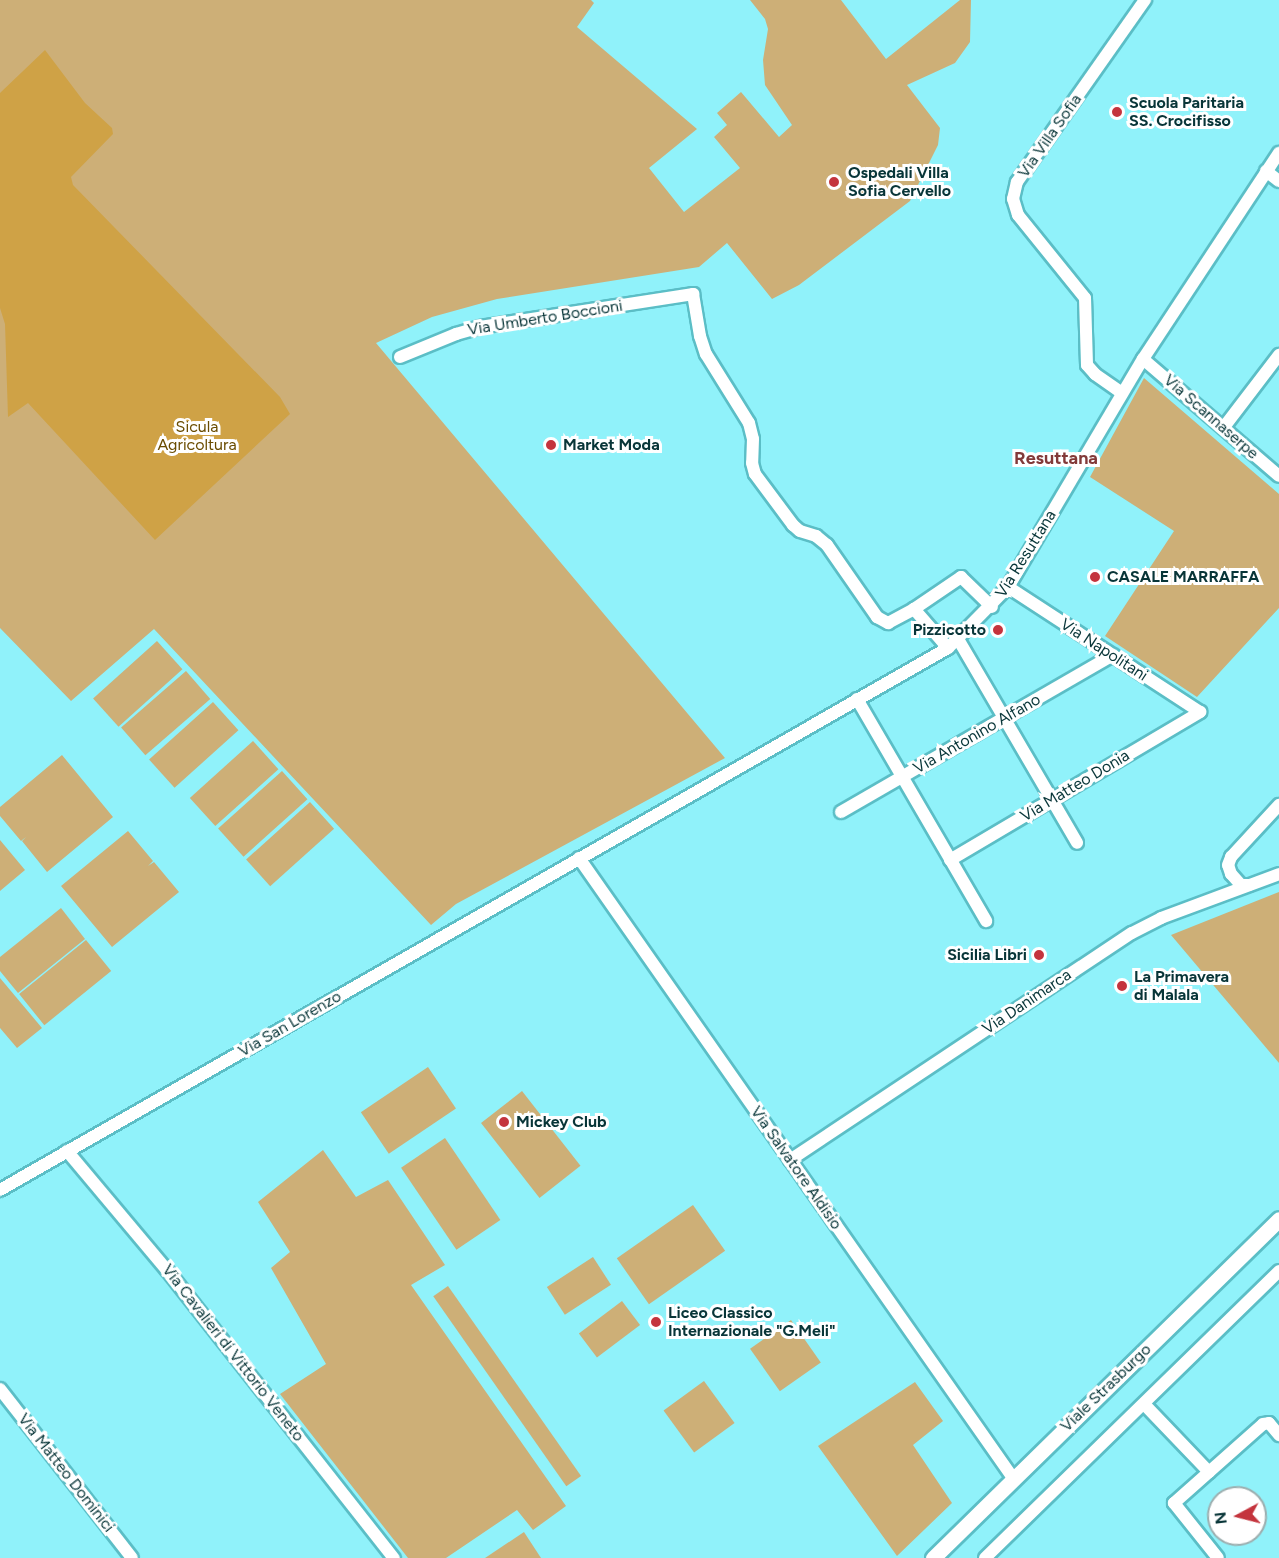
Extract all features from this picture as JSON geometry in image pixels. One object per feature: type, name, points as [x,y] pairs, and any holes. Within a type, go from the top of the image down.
[{"type":"street","name":"Via Villa Sofia","points":[[1122,393],[1090,370],[1086,357],[1085,298],[1018,215],[1013,199],[1017,182],[1145,0]]},
{"type":"street","name":"Via Resuttana","points":[[579,858],[948,648],[992,607],[1008,587],[1143,358],[1279,153]]},
{"type":"street","points":[[1266,171],[1279,181]]},
{"type":"street","name":"Via Umberto Boccioni","points":[[400,357],[456,334],[480,327],[693,294],[700,336],[706,354],[749,423],[753,439],[751,452],[755,474],[793,525],[800,531],[816,536],[827,545],[877,617],[888,623],[914,609]]},
{"type":"street","points":[[1224,427],[1279,355]]},
{"type":"street","name":"Via Scannaserpe","points":[[1143,358],[1279,476]]},
{"type":"street","points":[[948,648],[914,609],[961,577],[992,607]]},
{"type":"street","name":"Via Napolitani","points":[[1008,587],[1200,712]]},
{"type":"street","points":[[958,639],[1077,843]]},
{"type":"street","name":"Via Antonino Alfano","points":[[841,812],[1113,655]]},
{"type":"street","points":[[857,699],[986,921]]},
{"type":"street","name":"Via Matteo Donia","points":[[950,860],[1200,712]]},
{"type":"street","points":[[1250,885],[1241,885],[1231,874],[1228,865],[1231,857],[1279,804]]},
{"type":"street","name":"Via San Lorenzo","points":[[0,1190],[579,858]]},
{"type":"street","name":"Via Salvatore Aldisio","points":[[579,858],[1013,1478]]},
{"type":"street","name":"Via Danimarca","points":[[790,1160],[1124,937],[1161,918],[1279,874]]},
{"type":"street","name":"Via Cavalieri di Vittorio Veneto","points":[[68,1152],[167,1270],[394,1558]]},
{"type":"street","name":"Viale Strasburgo","points":[[933,1558],[1279,1219]]},
{"type":"street","points":[[985,1558],[1279,1271]]},
{"type":"street","name":"Via Matteo Dominici","points":[[0,1389],[132,1558]]},
{"type":"street","points":[[1144,1404],[1209,1472]]},
{"type":"street","points":[[1218,1558],[1174,1503],[1263,1424],[1269,1423],[1279,1435]]},
{"type":"green space","name":"Sicula Agricoltura","points":[[0,0],[591,0],[594,3],[577,27],[697,129],[649,168],[684,212],[740,168],[714,137],[727,125],[717,113],[741,92],[779,137],[792,125],[765,85],[763,60],[768,29],[765,19],[750,0],[841,0],[886,59],[960,0],[971,0],[970,42],[955,63],[907,85],[940,128],[938,145],[910,201],[799,285],[772,299],[727,243],[699,267],[497,299],[432,317],[376,343],[725,758],[456,904],[431,925],[154,629],[71,701],[0,628]]},
{"type":"green space","points":[[45,50],[85,103],[112,128],[113,134],[71,177],[73,185],[280,397],[290,414],[155,540],[28,403],[8,417],[5,324],[0,308],[0,93]]},
{"type":"green space","points":[[1144,378],[1279,494],[1279,608],[1197,697],[1105,636],[1174,531],[1090,477]]},
{"type":"green space","points":[[157,641],[182,669],[119,727],[93,699]]},
{"type":"green space","points":[[186,671],[210,699],[145,755],[121,727]]},
{"type":"green space","points":[[213,702],[238,730],[175,788],[149,760]]},
{"type":"green space","points":[[253,741],[278,769],[215,826],[190,798]]},
{"type":"green space","points":[[62,755],[113,817],[47,872],[22,841],[26,837],[21,841],[0,816],[0,807]]},
{"type":"green space","points":[[282,771],[307,799],[244,857],[218,829]]},
{"type":"green space","points":[[310,802],[334,829],[270,886],[246,860]]},
{"type":"green space","points":[[128,831],[153,861],[148,866],[154,862],[179,892],[112,947],[61,886]]},
{"type":"green space","points":[[0,840],[25,870],[0,891]]},
{"type":"green space","points":[[1279,892],[1279,1063],[1171,935]]},
{"type":"green space","points":[[61,908],[85,939],[18,993],[0,971],[0,957]]},
{"type":"green space","points":[[86,940],[111,971],[44,1025],[19,994]]},
{"type":"green space","points":[[0,978],[42,1028],[17,1048],[0,1028]]},
{"type":"green space","points":[[428,1067],[456,1108],[389,1154],[361,1112]]},
{"type":"green space","points":[[522,1091],[580,1166],[540,1198],[481,1123]]},
{"type":"green space","points":[[445,1138],[500,1220],[456,1250],[401,1168]]},
{"type":"green space","points":[[323,1150],[356,1197],[388,1180],[445,1265],[411,1285],[566,1506],[533,1530],[517,1510],[446,1558],[408,1558],[280,1394],[326,1364],[271,1268],[290,1252],[258,1202]]},
{"type":"green space","points":[[693,1205],[725,1251],[649,1304],[617,1258]]},
{"type":"green space","points":[[593,1257],[611,1285],[565,1315],[547,1287]]},
{"type":"green space","points":[[448,1286],[581,1476],[566,1486],[433,1296]]},
{"type":"green space","points":[[622,1301],[640,1325],[597,1357],[579,1333]]},
{"type":"green space","points":[[791,1320],[821,1363],[780,1391],[750,1349]]},
{"type":"green space","points":[[704,1381],[735,1423],[694,1452],[664,1410]]},
{"type":"green space","points":[[915,1382],[943,1421],[913,1445],[952,1503],[897,1556],[818,1446]]},
{"type":"green space","points":[[524,1532],[541,1558],[485,1558]]},
{"type":"place","name":"Scuola Paritaria SS. Crocifisso","points":[[1117,112]]},
{"type":"place","name":"Ospedali Villa Sofia Cervello","points":[[834,182]]},
{"type":"place","name":"Market Moda","points":[[551,445]]},
{"type":"place","name":"CASALE MARRAFFA","points":[[1095,577]]},
{"type":"place","name":"Pizzicotto","points":[[998,630]]},
{"type":"place","name":"Sicilia Libri","points":[[1039,955]]},
{"type":"place","name":"La Primavera di Malala","points":[[1122,986]]},
{"type":"place","name":"Mickey Club","points":[[504,1122]]},
{"type":"place","name":"Liceo Classico Internazionale \"G.Meli\"","points":[[656,1322]]},
{"type":"district","name":"Resuttana","points":[[1056,458]]}]
